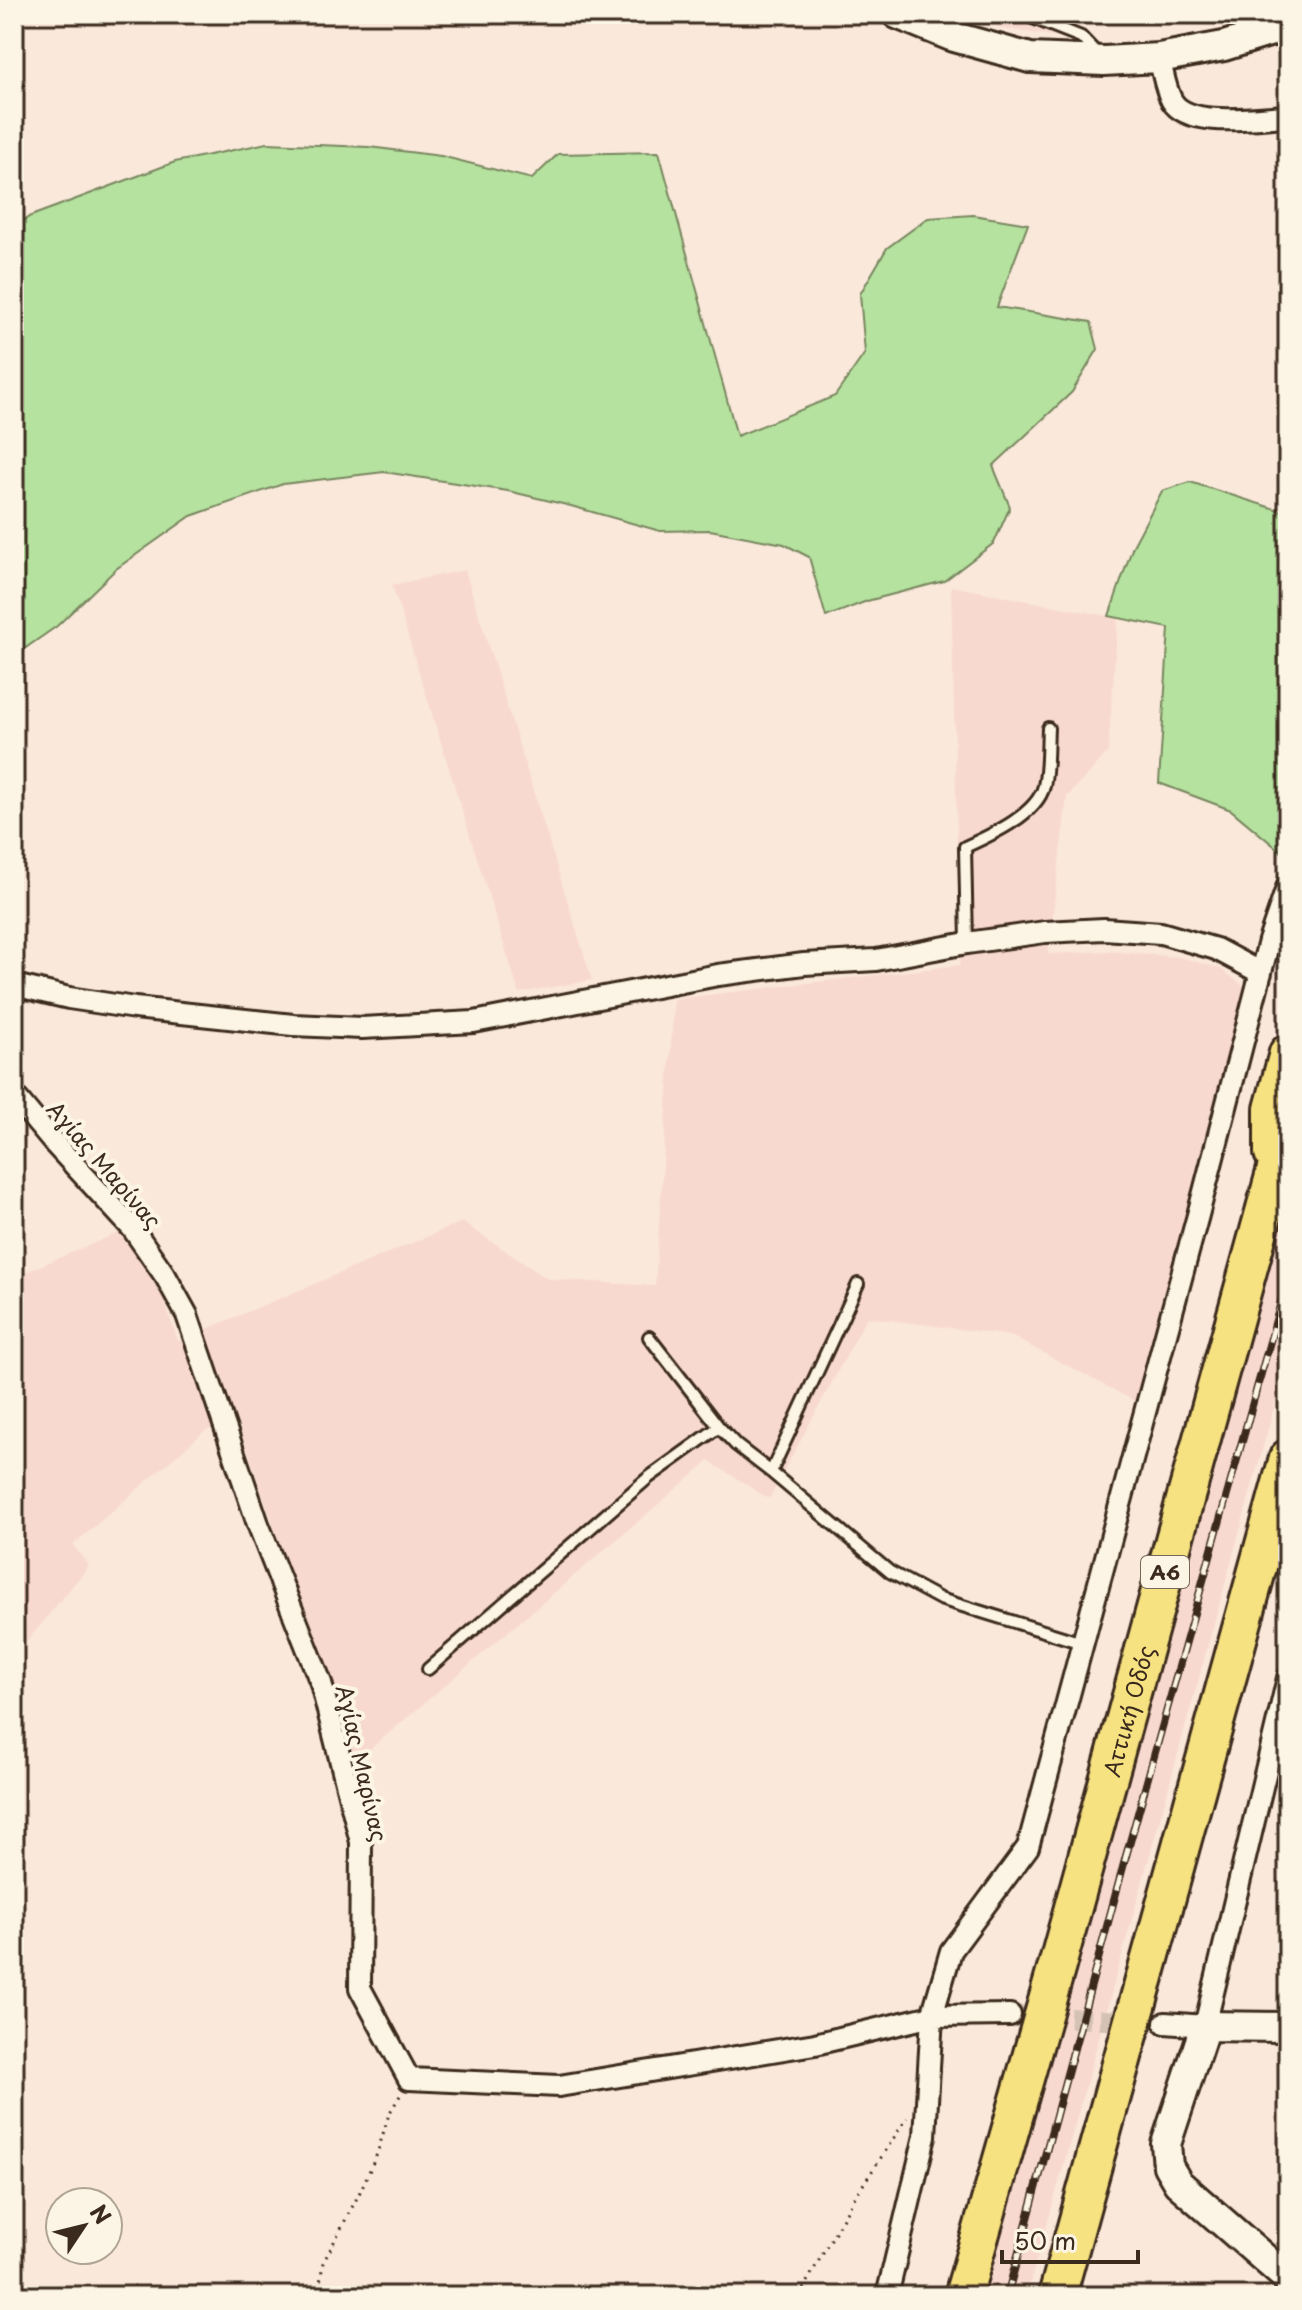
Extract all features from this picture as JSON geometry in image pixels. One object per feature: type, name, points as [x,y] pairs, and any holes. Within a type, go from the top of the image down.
[{"type":"highway","points":[[1274,1177],[1273,1109],[1288,1053]]},
{"type":"highway","name":"Αττική Οδός","points":[[963,2296],[1288,1125]]},
{"type":"highway","points":[[1057,2296],[1288,1458]]},
{"type":"street","points":[[897,14],[951,36],[1030,58],[1104,61],[1159,58],[1224,46],[1288,26]]},
{"type":"street","points":[[1159,58],[1171,100],[1180,111],[1208,119],[1288,116]]},
{"type":"street","points":[[887,2296],[925,2136],[932,2016],[951,1951],[1028,1847],[1269,941],[1288,885]]},
{"type":"street","points":[[14,985],[69,998],[226,1019],[362,1028],[474,1022],[718,975],[804,964],[876,960],[1045,932],[1104,929],[1161,933],[1216,949],[1261,973]]},
{"type":"street","name":"Αγίας Μαρίνας","points":[[14,1095],[133,1229],[166,1277],[187,1315],[258,1524],[321,1683],[361,1842],[360,1988],[409,2079]]},
{"type":"street","points":[[1288,1678],[1205,2026],[1166,2144],[1168,2166],[1186,2191],[1288,2279]]},
{"type":"street","points":[[409,2079],[559,2086],[815,2044],[932,2016],[1010,2015]]},
{"type":"street","points":[[1165,2023],[1288,2027]]},
{"type":"lane","points":[[1029,14],[1081,37],[1104,61]]},
{"type":"lane","points":[[967,943],[965,847],[1007,825],[1031,808],[1043,789],[1048,728]]},
{"type":"lane","points":[[771,1472],[858,1284]]},
{"type":"lane","points":[[649,1337],[736,1445],[890,1572],[940,1599],[1082,1643]]},
{"type":"lane","points":[[428,1669],[648,1478],[719,1427]]},
{"type":"path","points":[[318,2296],[323,2263],[359,2194],[377,2154],[389,2114],[409,2079]]},
{"type":"path","points":[[799,2296],[853,2200],[928,2089]]},
{"type":"shaded area","points":[[960,14],[1062,14],[1062,37],[1004,29]]},
{"type":"shaded area","points":[[465,570],[592,980],[519,993],[392,585]]},
{"type":"shaded area","points":[[951,586],[1118,618],[1108,752],[1067,797],[1048,954],[1109,951],[1179,957],[1219,968],[1250,990],[1146,1407],[1011,1336],[867,1317],[769,1499],[709,1461],[355,1762],[238,1423],[206,1430],[73,1545],[89,1566],[14,1657],[14,1277],[125,1230],[157,1280],[178,1341],[462,1222],[548,1279],[655,1286],[674,999],[960,965]]},
{"type":"shaded area","points":[[1288,1190],[1288,1357],[1047,2225],[1026,2296],[978,2296]]},
{"type":"green space","points":[[267,143],[369,147],[441,156],[532,179],[558,154],[659,152],[737,436],[835,396],[865,353],[860,294],[887,248],[928,218],[973,215],[1028,224],[997,307],[1091,322],[1098,349],[1072,392],[993,466],[1010,507],[994,543],[944,581],[867,601],[826,617],[809,557],[784,544],[710,530],[660,531],[508,491],[384,472],[283,484],[191,516],[116,569],[57,626],[14,656],[14,226],[31,216],[175,162]]},
{"type":"green space","points":[[1190,482],[1288,513],[1288,846],[1285,855],[1231,810],[1159,783],[1169,628],[1109,616],[1133,546],[1162,491]]},
{"type":"tunnel","points":[[1010,2015],[1165,2023]]},
{"type":"railway","points":[[1007,2296],[1288,1277]]}]
